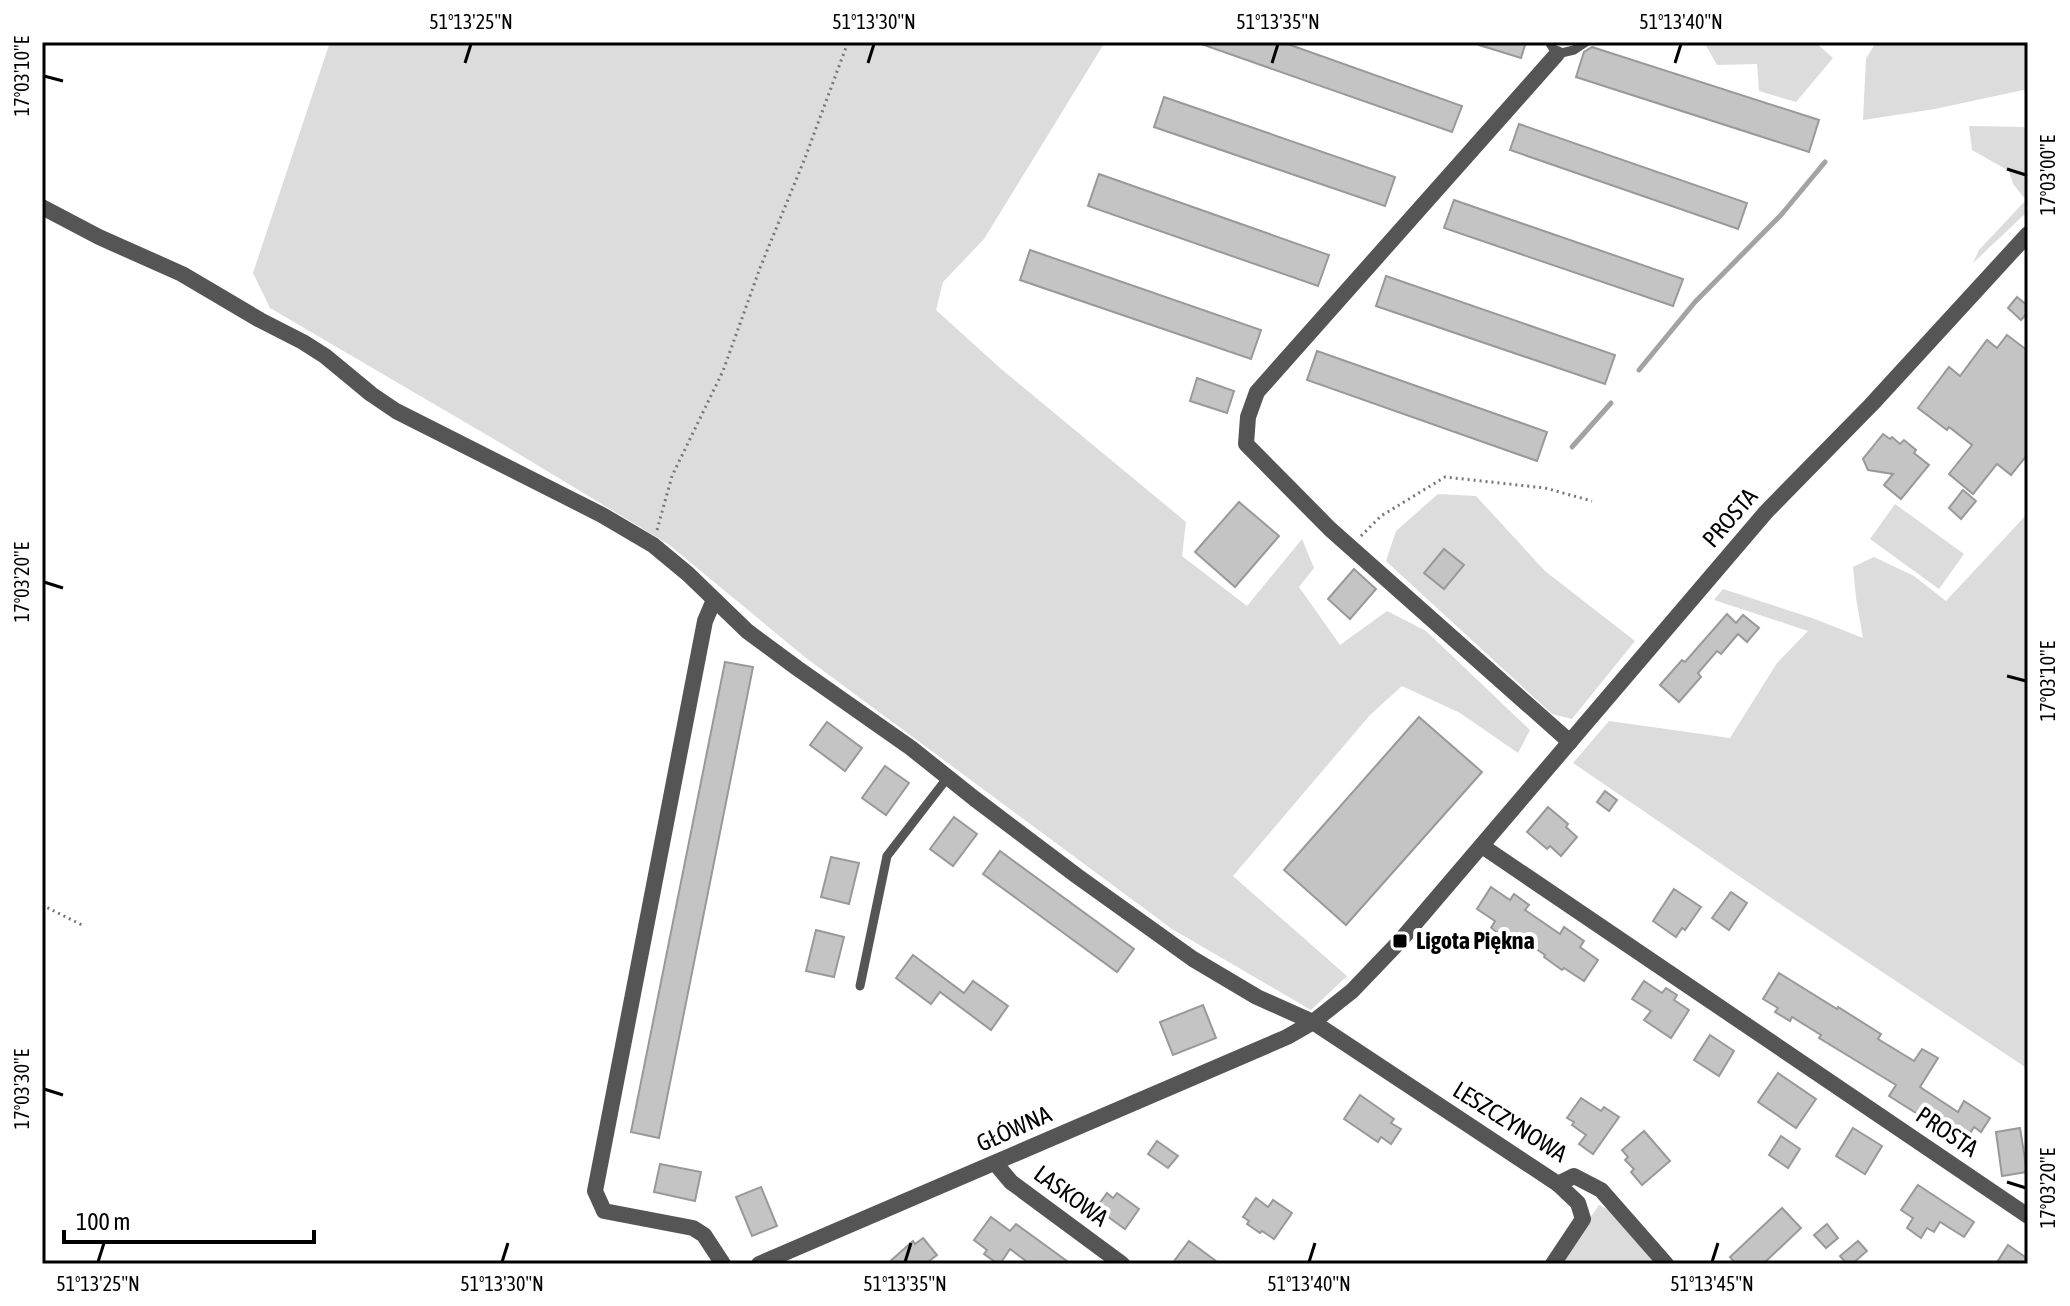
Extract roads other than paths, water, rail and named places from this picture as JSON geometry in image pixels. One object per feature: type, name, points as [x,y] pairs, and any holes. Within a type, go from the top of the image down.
[{"type":"street","points":[[1553,48],[1257,392],[1248,417],[1246,444],[1330,529],[1570,742]]},
{"type":"street","name":"LESZCZYNOWA","points":[[42,207],[99,237],[182,274],[314,349],[396,411],[602,515],[653,545],[759,640],[911,748],[1077,876],[1193,959],[1257,997],[1313,1022],[1558,1184],[1574,1176],[1601,1190],[1666,1264]]},
{"type":"street","name":"PROSTA","points":[[1287,1037],[1313,1022],[1360,983],[1400,941],[1766,512],[1871,405],[2028,234]]},
{"type":"street","points":[[714,600],[705,621],[595,1191],[604,1211],[693,1228],[704,1235],[723,1264]]},
{"type":"street","name":"PROSTA","points":[[1482,846],[2028,1216]]},
{"type":"street","name":"GŁÓWNA","points":[[759,1264],[1287,1037]]},
{"type":"street","name":"LASKOWA","points":[[995,1163],[1011,1182],[1122,1264]]},
{"type":"street","points":[[1553,1264],[1583,1219],[1578,1203],[1558,1184]]},
{"type":"lane","points":[[1553,48],[1574,50],[1586,42]]},
{"type":"lane","points":[[860,986],[887,856],[948,777]]},
{"type":"waterway","points":[[1639,370],[1695,302],[1781,215],[1825,162]]},
{"type":"waterway","points":[[1572,447],[1611,403]]},
{"type":"place","name":"Ligota Piękna","points":[[1400,941]]}]
